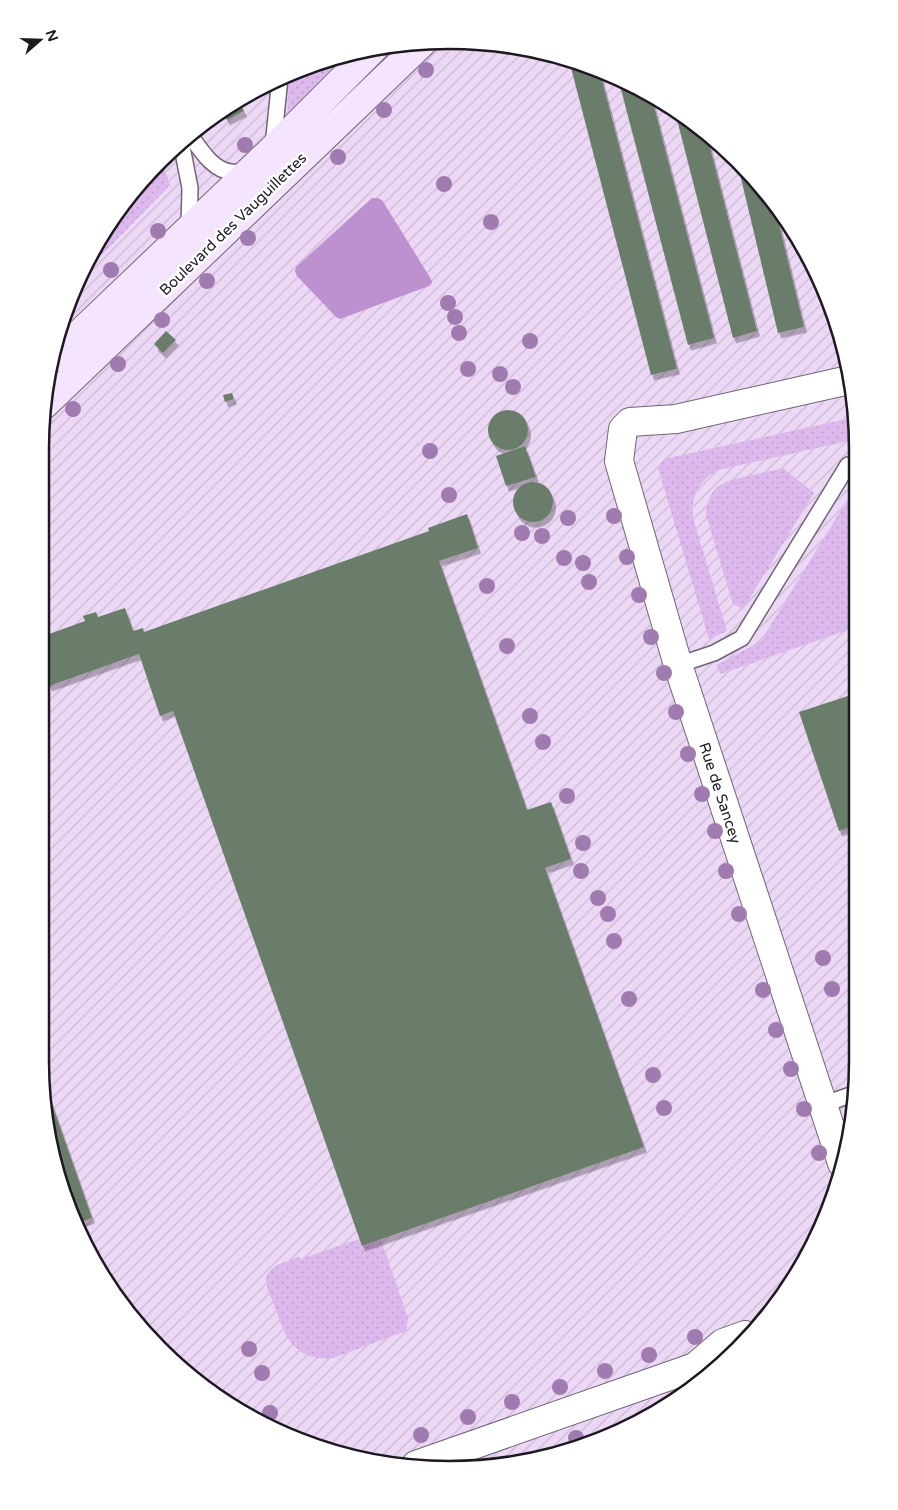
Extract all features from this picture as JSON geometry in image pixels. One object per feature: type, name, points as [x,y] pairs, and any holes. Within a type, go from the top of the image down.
[{"type":"street","name":"Boulevard des Vauguillettes","points":[[52,397],[414,51]]},
{"type":"street","name":"Boulevard des Vauguillettes","points":[[60,352],[273,149],[363,58]]},
{"type":"street","name":"Rue de Sancey","points":[[839,1153],[678,665],[627,495],[619,461],[622,429],[630,422],[676,419],[844,381]]},
{"type":"street","points":[[427,1460],[705,1367],[722,1343],[738,1337]]},
{"type":"lane","points":[[273,149],[279,87]]},
{"type":"lane","points":[[194,140],[208,159],[221,169],[231,172],[249,170]]},
{"type":"lane","points":[[183,150],[190,188],[189,228]]},
{"type":"lane","points":[[678,665],[714,653],[742,638],[848,465]]},
{"type":"lane","points":[[822,1105],[847,1096]]},
{"type":"shaded area","points":[[449,49],[501,52],[553,62],[578,70],[602,79],[649,102],[693,131],[713,148],[750,185],[782,227],[796,249],[819,296],[836,345],[846,397],[849,449],[848,1087],[842,1139],[836,1165],[819,1214],[796,1261],[767,1305],[713,1362],[693,1379],[649,1408],[602,1431],[553,1448],[527,1454],[475,1460],[449,1461],[397,1458],[345,1448],[296,1431],[249,1408],[227,1394],[185,1362],[131,1305],[102,1261],[79,1214],[70,1190],[56,1139],[50,1087],[50,423],[56,371],[62,345],[79,296],[102,249],[131,205],[148,185],[205,131],[249,102],[272,90],[296,79],[345,62],[397,52],[423,50]]},
{"type":"shaded area","points":[[341,63],[287,123],[289,82]]},
{"type":"shaded area","points":[[164,168],[170,185],[96,261],[131,205]]},
{"type":"shaded area","points":[[372,198],[382,200],[432,283],[429,286],[340,319],[297,276],[296,267]]},
{"type":"shaded area","points":[[848,419],[849,441],[718,470],[705,479],[697,490],[693,503],[693,518],[727,631],[709,639],[658,468],[664,459]]},
{"type":"shaded area","points":[[783,468],[814,493],[743,609],[733,604],[706,515],[707,505],[713,491],[724,483]]},
{"type":"shaded area","points":[[849,497],[849,630],[720,674],[717,665],[761,641]]},
{"type":"shaded area","points":[[359,1239],[362,1246],[381,1240],[408,1318],[406,1331],[333,1358],[309,1356],[293,1345],[282,1327],[268,1291],[267,1276],[272,1269],[281,1264]]},
{"type":"building","points":[[571,68],[602,79],[677,369],[651,375]]},
{"type":"building","points":[[620,87],[654,105],[714,338],[688,345]]},
{"type":"building","points":[[242,107],[244,111],[227,120],[225,117]]},
{"type":"building","points":[[677,120],[709,145],[757,331],[733,338]]},
{"type":"building","points":[[740,175],[767,205],[778,222],[804,327],[778,333]]},
{"type":"building","points":[[166,331],[176,340],[163,353],[154,344]]},
{"type":"building","points":[[232,393],[234,399],[225,402],[223,395]]},
{"type":"building","points":[[512,410],[519,413],[525,419],[528,430],[527,438],[519,447],[512,450],[504,450],[497,447],[489,438],[488,426],[491,419],[500,411]]},
{"type":"building","points":[[525,446],[536,477],[506,486],[496,456]]},
{"type":"building","points":[[537,482],[544,485],[550,491],[553,502],[552,510],[544,519],[537,522],[529,522],[522,519],[514,510],[513,498],[516,491],[525,483]]},
{"type":"building","points":[[467,514],[478,548],[439,561],[527,810],[551,802],[571,859],[545,868],[644,1147],[362,1246],[173,711],[160,716],[139,654],[49,686],[49,634],[85,621],[83,616],[96,612],[98,617],[125,608],[133,631],[143,628],[144,632],[429,531],[428,528]]},
{"type":"building","points":[[849,696],[849,828],[839,831],[799,712]]},
{"type":"building","points":[[51,1102],[92,1218],[82,1221],[70,1190],[56,1139]]}]
